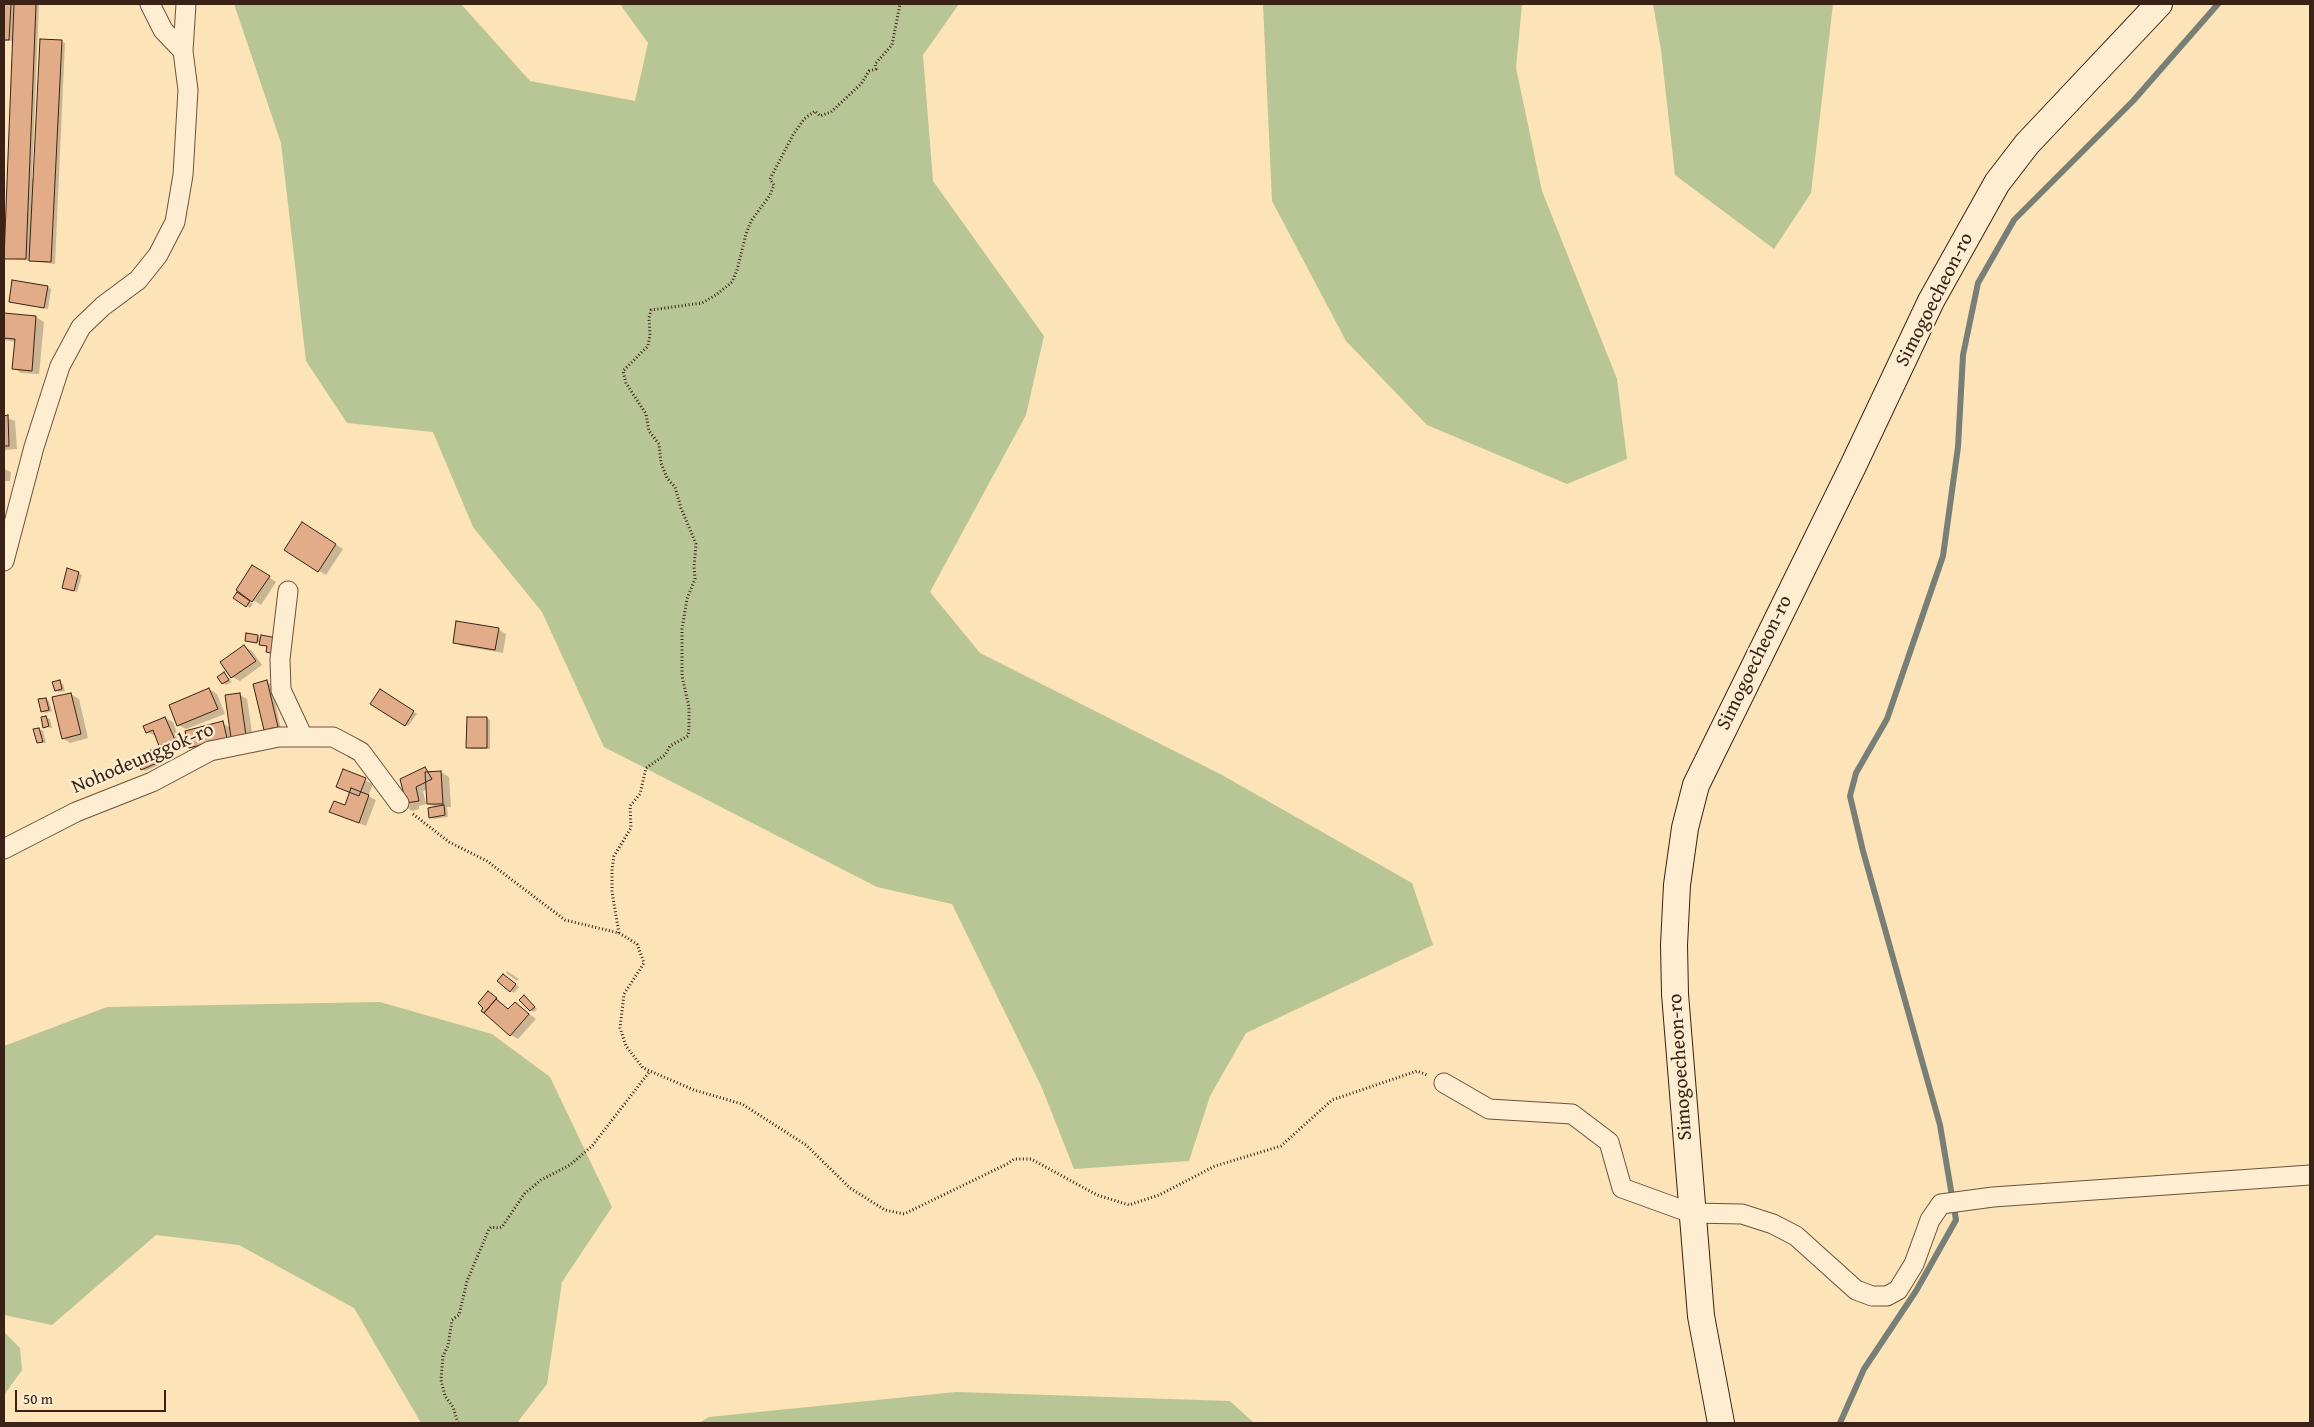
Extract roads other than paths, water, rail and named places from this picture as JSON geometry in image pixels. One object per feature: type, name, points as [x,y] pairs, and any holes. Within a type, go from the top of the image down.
[{"type":"street","points":[[150,4],[163,30],[183,51]]},
{"type":"street","points":[[4,561],[34,446],[60,366],[81,327],[103,306],[138,280],[158,256],[175,222],[183,175],[188,90],[183,51],[186,4]]},
{"type":"street","name":"Simogoecheon-ro","points":[[1721,1423],[1701,1316],[1691,1213],[1675,994],[1674,945],[1678,876],[1685,828],[1696,785],[1853,466],[1931,301],[1997,183],[2027,144],[2159,4]]},
{"type":"street","points":[[288,591],[280,658],[281,690],[303,737]]},
{"type":"street","name":"Nohodeunggok-ro","points":[[4,849],[76,812],[152,782],[210,751],[279,737],[333,738],[361,752],[399,803]]},
{"type":"street","points":[[1444,1083],[1490,1109],[1572,1114],[1609,1142],[1622,1188],[1691,1213],[1742,1214],[1773,1224],[1796,1236],[1856,1290],[1872,1296],[1886,1296],[1898,1290],[1905,1280],[1930,1220],[1941,1204],[1968,1199],[2310,1175]]},
{"type":"waterway","points":[[1840,1423],[1864,1369],[1916,1291],[1956,1220],[1940,1125],[1863,851],[1850,796],[1856,773],[1887,719],[1943,556],[1958,447],[1963,355],[1978,283],[2014,220],[2133,101],[2218,4]]}]
